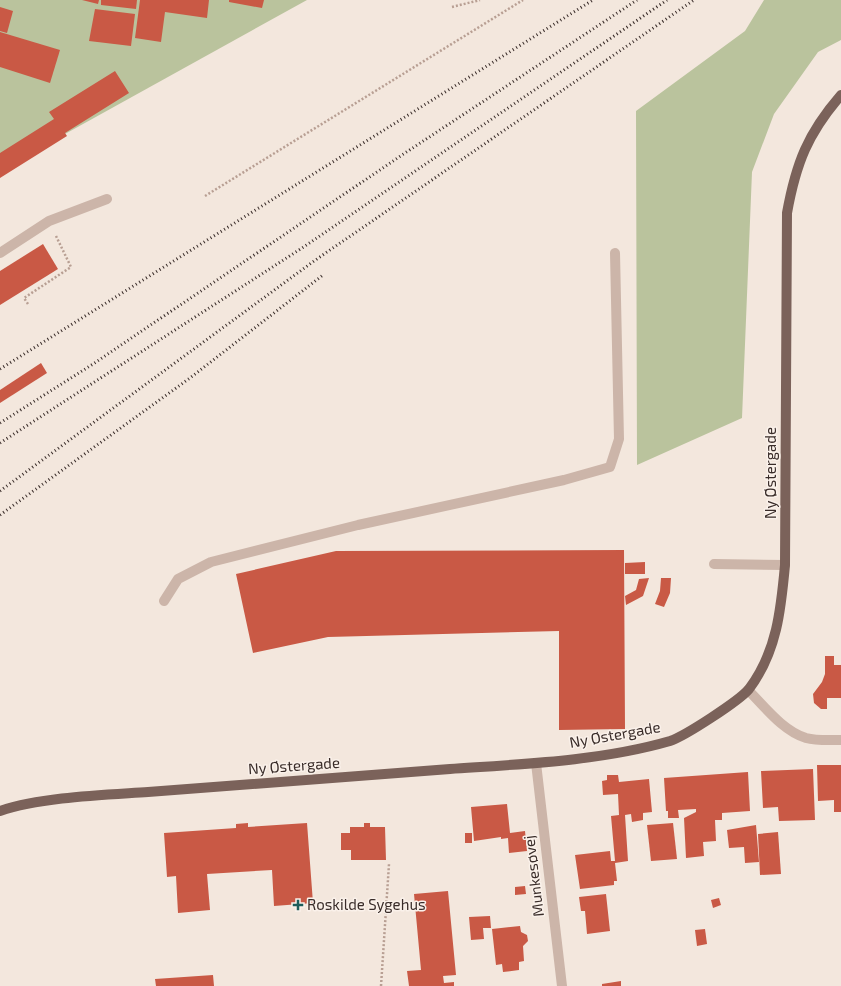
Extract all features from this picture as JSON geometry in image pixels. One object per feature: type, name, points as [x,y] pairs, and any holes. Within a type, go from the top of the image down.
[{"type":"main road","name":"Ny Østergade","points":[[0,811],[52,801],[127,793],[536,763],[627,751],[673,740],[718,714],[748,690],[770,655],[780,616],[785,565],[787,212],[793,178],[806,145],[823,115],[841,95]]},
{"type":"street","points":[[0,253],[49,221],[107,199]]},
{"type":"street","points":[[164,601],[178,579],[210,562],[358,525],[564,480],[610,467],[619,439],[615,254]]},
{"type":"street","points":[[714,564],[785,565]]},
{"type":"street","points":[[748,690],[784,725],[794,732],[806,738],[841,740]]},
{"type":"street","name":"Munkesøvej","points":[[536,763],[562,986]]},
{"type":"path","points":[[452,7],[480,0]]},
{"type":"path","points":[[205,196],[523,0]]},
{"type":"path","points":[[28,304],[24,298],[71,267],[49,221]]},
{"type":"path","points":[[381,986],[389,864]]},
{"type":"green space","points":[[0,0],[307,0],[0,170]]},
{"type":"green space","points":[[764,0],[841,0],[841,40],[818,52],[774,114],[752,172],[742,418],[637,465],[636,111],[745,31]]},
{"type":"building","points":[[82,0],[99,0],[98,4]]},
{"type":"building","points":[[101,0],[137,0],[136,9],[101,5]]},
{"type":"building","points":[[140,0],[209,0],[207,18],[165,12],[161,42],[135,38]]},
{"type":"building","points":[[229,0],[264,0],[262,8],[229,2]]},
{"type":"building","points":[[0,7],[13,11],[7,33],[0,31]]},
{"type":"building","points":[[95,9],[135,14],[131,46],[89,41]]},
{"type":"building","points":[[0,32],[60,50],[50,83],[0,67]]},
{"type":"building","points":[[115,71],[129,93],[65,133],[67,136],[0,178],[0,153],[54,119],[49,112]]},
{"type":"building","points":[[43,244],[58,269],[0,305],[0,271]]},
{"type":"building","points":[[41,363],[47,373],[0,403],[0,390]]},
{"type":"building","points":[[624,550],[625,729],[559,730],[559,631],[328,637],[253,653],[236,574],[336,551]]},
{"type":"building","points":[[645,562],[645,574],[625,574],[625,563]]},
{"type":"building","points":[[649,578],[643,596],[626,605],[625,596],[636,590],[639,579]]},
{"type":"building","points":[[661,578],[671,578],[670,593],[664,607],[655,604],[660,591]]},
{"type":"building","points":[[825,656],[834,656],[834,665],[841,665],[841,698],[827,698],[827,709],[821,709],[814,703],[813,694],[822,682],[825,674]]},
{"type":"building","points":[[817,765],[841,765],[841,812],[834,812],[834,800],[818,801]]},
{"type":"building","points":[[813,769],[815,820],[779,821],[778,807],[763,808],[761,771]]},
{"type":"building","points":[[748,772],[750,811],[722,813],[722,820],[715,820],[716,841],[703,842],[704,856],[686,858],[684,818],[696,812],[696,809],[678,810],[679,818],[668,818],[668,811],[666,811],[664,778]]},
{"type":"building","points":[[607,775],[618,775],[619,782],[649,779],[652,812],[643,813],[643,820],[632,822],[631,814],[625,815],[628,861],[615,863],[617,881],[614,881],[614,885],[580,889],[575,855],[610,851],[611,861],[615,861],[611,816],[619,815],[618,794],[603,795],[602,781],[607,780]]},
{"type":"building","points":[[507,804],[510,833],[525,831],[527,851],[509,853],[508,838],[501,839],[501,837],[474,841],[471,807]]},
{"type":"building","points":[[248,823],[248,827],[307,823],[313,903],[274,906],[272,870],[207,874],[210,910],[178,913],[176,876],[167,877],[164,833],[236,828],[236,824]]},
{"type":"building","points":[[364,823],[370,823],[370,827],[385,827],[386,860],[351,860],[351,850],[341,850],[341,833],[350,833],[350,827],[364,827]]},
{"type":"building","points":[[673,823],[677,859],[651,861],[647,825]]},
{"type":"building","points":[[756,825],[759,862],[745,863],[744,847],[729,848],[727,830]]},
{"type":"building","points":[[778,832],[781,874],[760,875],[758,834]]},
{"type":"building","points":[[465,833],[472,833],[472,843],[465,843]]},
{"type":"building","points":[[525,886],[526,894],[515,895],[515,887]]},
{"type":"building","points":[[448,891],[456,975],[443,976],[444,983],[454,982],[454,986],[409,986],[407,971],[421,970],[414,894]]},
{"type":"building","points":[[606,894],[610,931],[587,934],[585,911],[581,911],[579,897]]},
{"type":"building","points":[[719,898],[721,905],[713,908],[711,900]]},
{"type":"building","points":[[490,916],[491,928],[483,928],[484,939],[471,940],[469,917]]},
{"type":"building","points":[[520,926],[521,932],[527,935],[528,941],[523,946],[524,961],[519,962],[519,970],[503,972],[502,964],[496,965],[492,929]]},
{"type":"building","points":[[705,929],[707,944],[697,946],[695,930]]},
{"type":"building","points":[[213,975],[214,986],[156,986],[155,979]]},
{"type":"building","points":[[621,981],[621,986],[602,986],[602,984]]},
{"type":"railway","points":[[0,369],[593,0]]},
{"type":"railway","points":[[0,423],[93,364],[402,155],[637,0]]},
{"type":"railway","points":[[0,443],[302,248],[667,0]]},
{"type":"railway","points":[[0,491],[314,261],[694,0]]},
{"type":"railway","points":[[0,515],[190,378],[323,275]]},
{"type":"place","name":"Roskilde Sygehus","points":[[298,905]]}]
